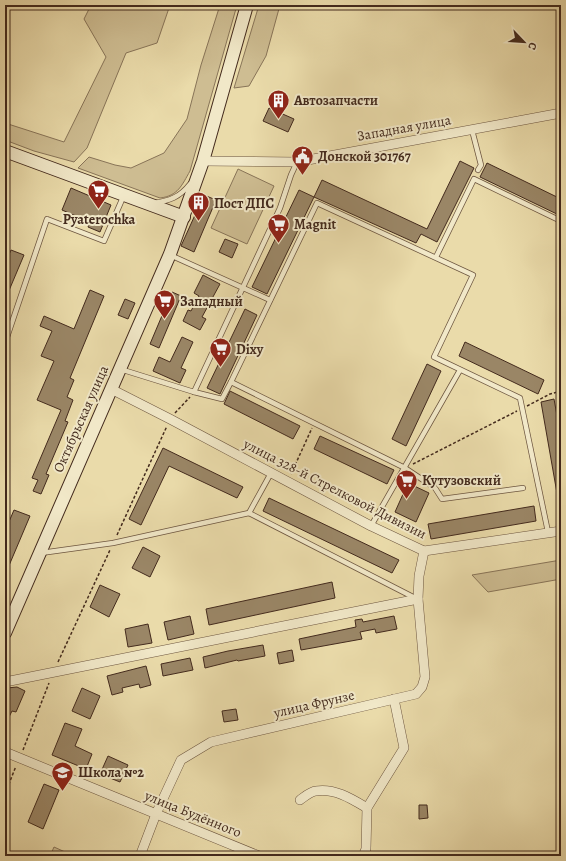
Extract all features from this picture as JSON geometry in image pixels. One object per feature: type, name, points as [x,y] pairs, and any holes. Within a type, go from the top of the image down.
[{"type":"main road","name":"Октябрьская улица","points":[[5,633],[170,254],[203,161],[247,5]]},
{"type":"main road","points":[[5,151],[184,217]]},
{"type":"street","name":"Западная улица","points":[[203,161],[297,162],[561,113]]},
{"type":"street","name":"улица 328-й Стрелковой Дивизии","points":[[111,390],[170,419],[371,526],[424,551],[561,531]]},
{"type":"street","name":"улица Фрунзе","points":[[140,856],[156,814],[181,760],[211,742],[416,694],[422,687],[425,676],[418,599],[424,551]]},
{"type":"street","points":[[5,682],[418,599]]},
{"type":"street","points":[[363,856],[366,849],[367,808],[404,748],[394,699]]},
{"type":"street","name":"улица Будённого","points":[[5,752],[259,856]]},
{"type":"street","points":[[300,800],[315,790],[335,792],[347,796],[367,808]]},
{"type":"lane","points":[[436,257],[481,164],[472,130]]},
{"type":"lane","points":[[194,392],[244,288],[280,208],[297,162]]},
{"type":"lane","points":[[5,343],[47,219],[104,241],[129,197],[154,203],[170,200],[185,191],[198,175]]},
{"type":"lane","points":[[476,175],[561,221]]},
{"type":"lane","points":[[120,369],[222,399],[232,382],[316,203],[473,275],[434,357],[520,398],[548,532]]},
{"type":"lane","points":[[170,254],[270,300]]},
{"type":"lane","points":[[371,526],[460,370]]},
{"type":"lane","points":[[232,382],[405,468],[435,488],[442,499],[523,488]]},
{"type":"lane","points":[[249,513],[270,473]]},
{"type":"lane","points":[[39,553],[114,543],[249,513],[418,599]]},
{"type":"path","points":[[5,794],[53,673],[170,419],[194,392]]},
{"type":"path","points":[[405,468],[550,394],[561,392]]},
{"type":"path","points":[[287,482],[315,423]]},
{"type":"shaded area","points":[[91,5],[170,5],[157,43],[126,53],[87,148],[74,162],[34,151],[5,140],[5,123],[64,142],[106,57],[84,19]]},
{"type":"shaded area","points":[[220,5],[237,5],[190,171],[179,189],[171,195],[160,198],[78,168],[89,157],[131,168],[164,153],[187,119],[201,65]]},
{"type":"shaded area","points":[[259,5],[280,5],[266,56],[249,86],[234,88]]},
{"type":"shaded area","points":[[238,169],[274,186],[247,244],[211,228]]},
{"type":"shaded area","points":[[561,560],[561,579],[488,592],[472,575]]},
{"type":"shaded area","points":[[54,847],[74,856],[50,856]]},
{"type":"building","name":"Автозапчасти","points":[[269,108],[294,119],[288,132],[263,121]]},
{"type":"building","points":[[460,161],[474,168],[437,242],[421,234],[416,243],[314,197],[322,180],[427,229]]},
{"type":"building","points":[[487,163],[561,199],[561,216],[480,177]]},
{"type":"building","points":[[71,188],[111,205],[100,232],[88,227],[90,222],[62,210]]},
{"type":"building","points":[[299,190],[314,197],[267,294],[252,287]]},
{"type":"building","name":"Пост ДПС","points":[[204,195],[216,200],[194,252],[181,246]]},
{"type":"building","points":[[225,239],[238,244],[232,258],[219,252]]},
{"type":"building","points":[[11,250],[24,255],[5,300],[5,264]]},
{"type":"building","points":[[203,275],[220,284],[202,317],[206,319],[200,330],[183,321],[188,310],[191,311],[199,296],[194,293]]},
{"type":"building","points":[[90,290],[104,296],[70,378],[74,380],[67,397],[73,400],[65,421],[68,422],[46,474],[49,475],[41,494],[33,491],[38,480],[32,478],[61,410],[37,400],[54,361],[41,356],[52,331],[40,326],[44,316],[74,329]]},
{"type":"building","points":[[172,292],[181,296],[159,348],[150,344]]},
{"type":"building","points":[[125,299],[135,303],[128,319],[118,315]]},
{"type":"building","points":[[245,309],[257,315],[220,394],[207,388]]},
{"type":"building","points":[[182,337],[193,342],[181,368],[186,370],[180,383],[153,371],[159,357],[170,362]]},
{"type":"building","points":[[465,342],[544,380],[538,394],[459,356]]},
{"type":"building","points":[[427,364],[441,371],[406,446],[392,439]]},
{"type":"building","points":[[230,391],[300,426],[293,439],[224,404]]},
{"type":"building","points":[[554,399],[561,438],[561,498],[558,499],[541,402]]},
{"type":"building","points":[[320,436],[394,470],[387,484],[314,449]]},
{"type":"building","points":[[163,448],[243,487],[237,498],[169,466],[141,525],[129,519]]},
{"type":"building","points":[[408,483],[429,493],[416,522],[395,512]]},
{"type":"building","points":[[269,498],[399,560],[392,573],[263,511]]},
{"type":"building","points":[[534,506],[536,521],[431,539],[428,524]]},
{"type":"building","points":[[14,510],[30,516],[5,575],[5,531]]},
{"type":"building","points":[[143,547],[160,556],[150,577],[132,568]]},
{"type":"building","points":[[332,582],[335,598],[209,625],[206,609]]},
{"type":"building","points":[[100,585],[120,594],[109,617],[90,607]]},
{"type":"building","points":[[190,616],[194,634],[168,640],[164,622]]},
{"type":"building","points":[[394,616],[397,629],[376,633],[375,629],[360,632],[362,639],[301,650],[299,639],[356,627],[355,620],[362,619],[363,622]]},
{"type":"building","points":[[148,624],[152,643],[128,647],[125,629]]},
{"type":"building","points":[[263,645],[265,656],[237,660],[205,668],[203,657]]},
{"type":"building","points":[[292,650],[294,661],[279,664],[277,653]]},
{"type":"building","points":[[190,658],[193,670],[163,676],[161,664]]},
{"type":"building","points":[[146,666],[151,685],[140,688],[139,684],[122,688],[123,692],[112,695],[107,676]]},
{"type":"building","points":[[17,687],[25,691],[16,712],[12,711],[5,725],[5,693],[7,688]]},
{"type":"building","points":[[82,688],[100,696],[90,719],[72,711]]},
{"type":"building","points":[[236,709],[238,720],[224,722],[222,711]]},
{"type":"building","points":[[65,723],[82,729],[75,746],[92,754],[86,769],[52,755]]},
{"type":"building","points":[[108,756],[128,765],[120,782],[100,774]]},
{"type":"building","points":[[44,784],[59,790],[43,829],[28,822]]},
{"type":"building","points":[[419,805],[427,805],[428,818],[419,819]]},
{"type":"place","name":"Автозапчасти","points":[[278,120]]},
{"type":"place","name":"Донской 301767","points":[[302,176]]},
{"type":"place","name":"Pyaterochka","points":[[99,210]]},
{"type":"place","name":"Пост ДПС","points":[[199,222]]},
{"type":"place","name":"Magnit","points":[[279,244]]},
{"type":"place","name":"Западный","points":[[164,320]]},
{"type":"place","name":"Dixy","points":[[221,368]]},
{"type":"place","name":"Кутузовский","points":[[407,500]]},
{"type":"place","name":"Школа №2","points":[[63,792]]}]
